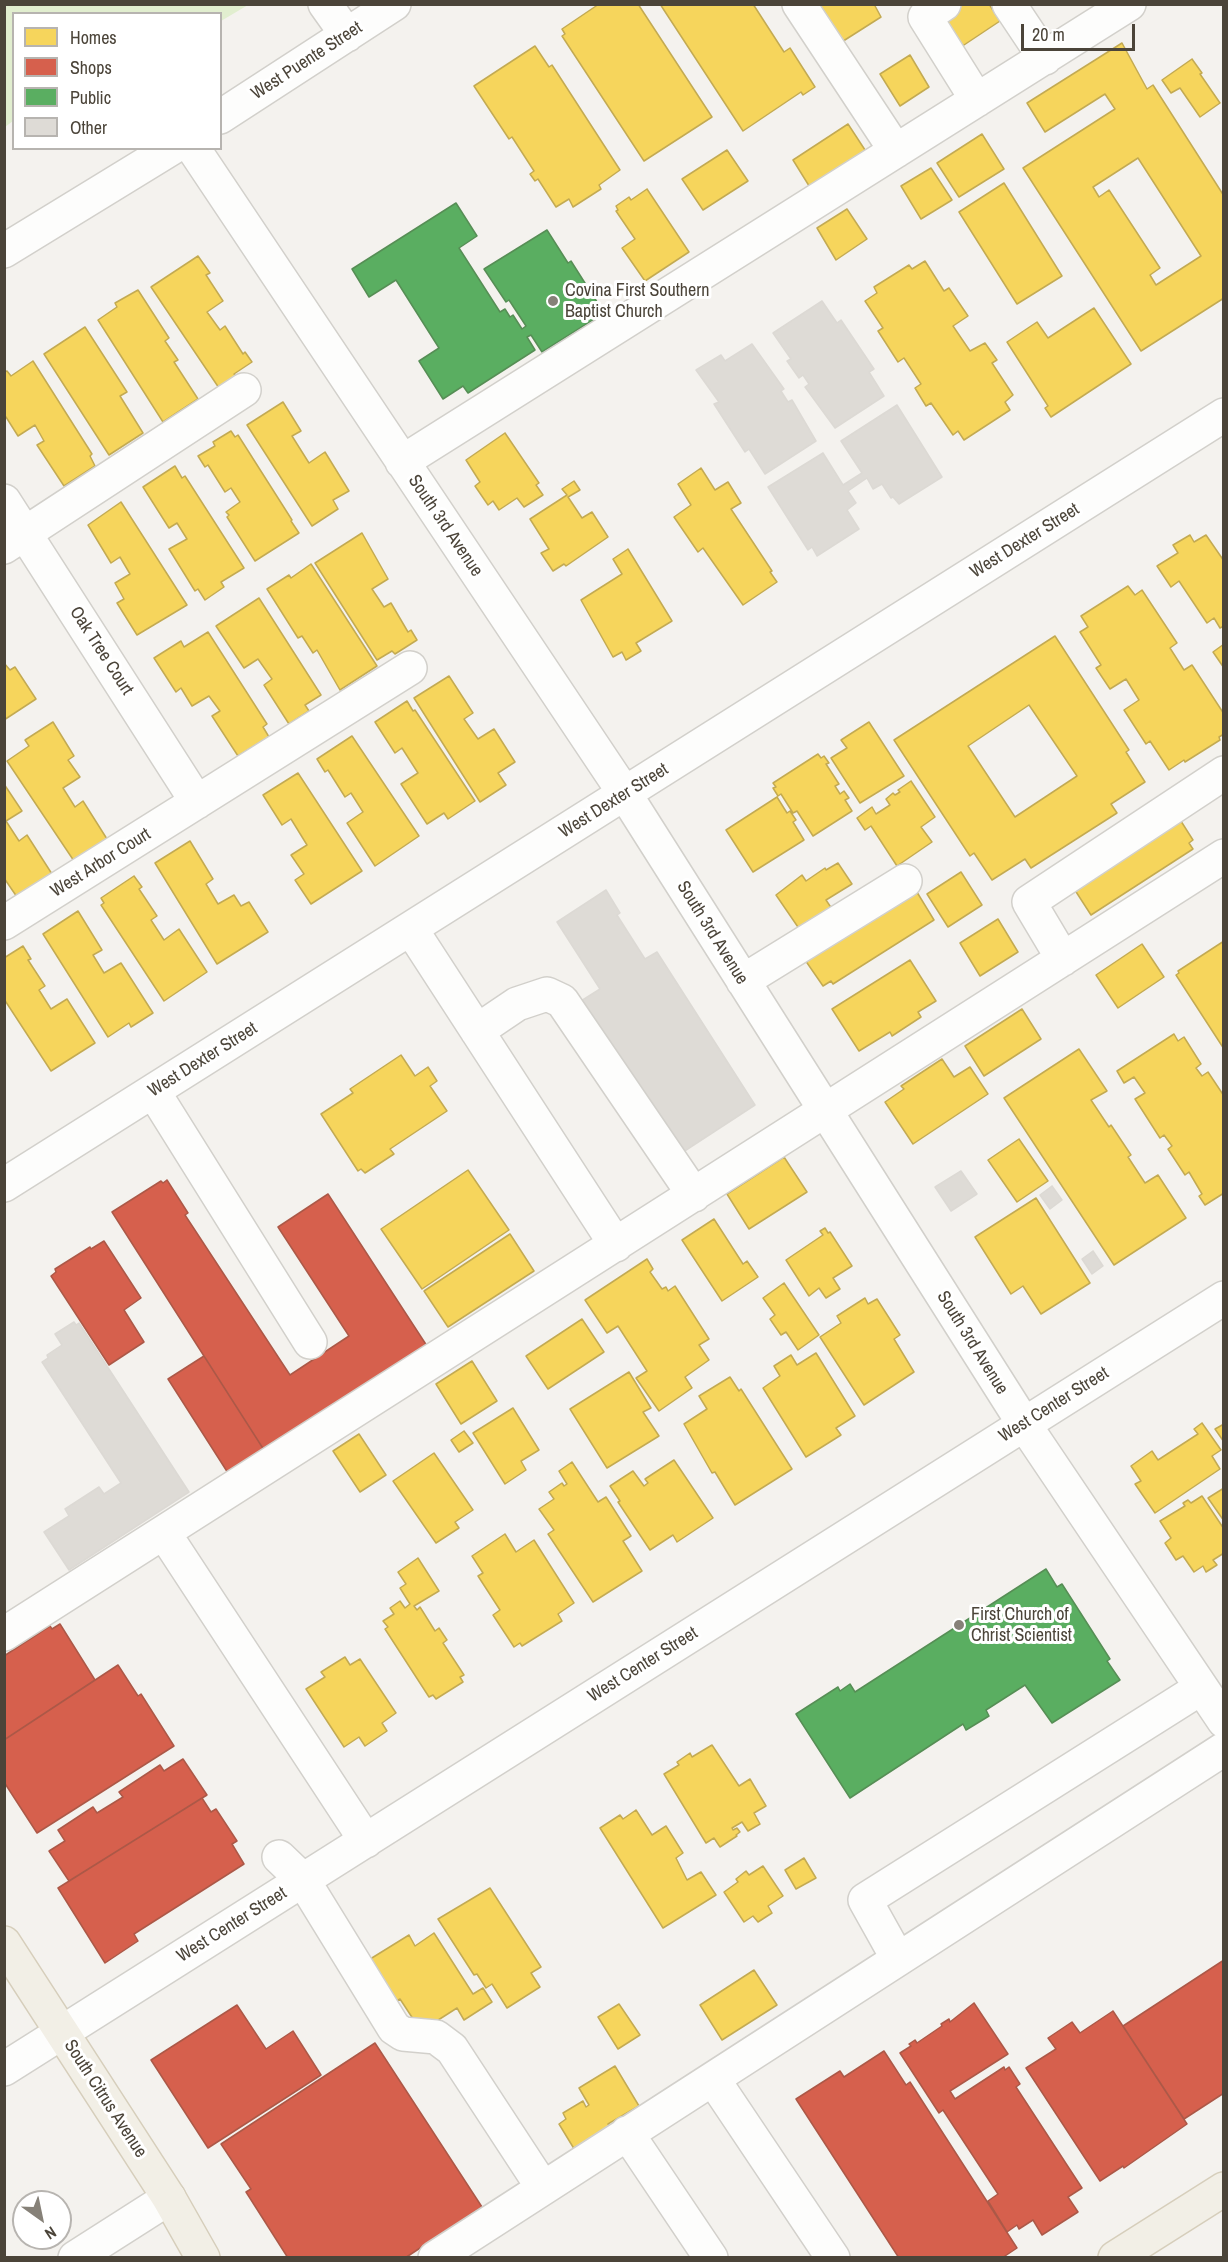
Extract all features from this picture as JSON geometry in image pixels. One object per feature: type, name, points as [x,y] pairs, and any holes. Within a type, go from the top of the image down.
[{"type":"main road","name":"South Citrus Avenue","points":[[4,1943],[168,2198],[203,2258]]},
{"type":"main road","points":[[1115,2258],[1224,2189]]},
{"type":"street","points":[[325,4],[347,35]]},
{"type":"street","name":"West Puente Street","points":[[222,116],[394,4]]},
{"type":"street","points":[[799,4],[896,151]]},
{"type":"street","points":[[944,4],[925,17],[977,100]]},
{"type":"street","points":[[1009,4],[1045,58]]},
{"type":"street","points":[[402,462],[1129,4]]},
{"type":"street","points":[[6,246],[169,150]]},
{"type":"street","name":"South 3rd Avenue","points":[[194,150],[624,794],[1024,1424],[1224,1721]]},
{"type":"street","points":[[15,540],[244,390]]},
{"type":"street","name":"West Dexter Street","points":[[4,1185],[1224,415]]},
{"type":"street","name":"Oak Tree Court","points":[[4,501],[15,540],[197,802]]},
{"type":"street","name":"West Arbor Court","points":[[4,923],[410,668]]},
{"type":"street","points":[[1063,959],[1029,902],[1224,773]]},
{"type":"street","points":[[4,1634],[1224,856]]},
{"type":"street","points":[[743,981],[905,881]]},
{"type":"street","points":[[411,928],[616,1245]]},
{"type":"street","points":[[477,1031],[517,1004],[547,994],[562,1001],[694,1195]]},
{"type":"street","points":[[153,1092],[310,1342]]},
{"type":"street","name":"West Center Street","points":[[4,2069],[1224,1298]]},
{"type":"street","points":[[164,1533],[366,1841]]},
{"type":"street","points":[[898,1959],[865,1900],[1201,1688]]},
{"type":"street","points":[[435,2258],[1224,1749]]},
{"type":"street","points":[[279,1857],[303,1881],[394,2028],[403,2034],[436,2037],[452,2049],[543,2188]]},
{"type":"street","points":[[713,2079],[833,2258]]},
{"type":"street","points":[[627,2133],[711,2258]]},
{"type":"street","points":[[75,2258],[168,2198]]},
{"type":"green space","points":[[5,4],[248,4],[222,20],[222,12],[12,12],[12,122],[5,127]]},
{"type":"building: Homes","points":[[599,4],[638,4],[712,117],[644,161],[562,36],[565,34],[562,29]]},
{"type":"building: Homes","points":[[660,4],[753,4],[784,52],[790,48],[815,87],[803,95],[801,92],[743,131]]},
{"type":"building: Homes","points":[[811,4],[874,4],[881,17],[837,45]]},
{"type":"building: Homes","points":[[959,4],[989,4],[1000,21],[958,49],[938,18]]},
{"type":"building: Homes","points":[[1122,43],[1147,89],[1153,85],[1224,196],[1224,298],[1141,351],[1023,168],[1115,109],[1105,94],[1045,132],[1027,103]],"holes":[[[1138,158],[1201,256],[1156,285],[1150,275],[1160,268],[1109,190],[1099,197],[1093,187]]]},
{"type":"building: Homes","points":[[535,46],[549,67],[552,65],[620,170],[599,185],[601,189],[573,207],[569,199],[556,207],[538,179],[535,181],[530,174],[534,171],[512,137],[509,139],[474,86]]},
{"type":"building: Homes","points":[[910,55],[929,87],[900,106],[880,74]]},
{"type":"building: Homes","points":[[1192,59],[1220,103],[1200,117],[1180,88],[1171,93],[1162,80]]},
{"type":"building: Homes","points":[[848,124],[867,153],[811,189],[793,160]]},
{"type":"building: Homes","points":[[982,134],[1004,169],[959,197],[937,163]]},
{"type":"building: Homes","points":[[727,150],[748,181],[703,210],[682,179]]},
{"type":"building: Homes","points":[[931,168],[952,200],[921,219],[901,186]]},
{"type":"building: Homes","points":[[1004,183],[1062,276],[1017,304],[959,212]]},
{"type":"building: Homes","points":[[647,189],[689,252],[645,281],[622,248],[635,239],[616,211],[618,210],[616,206],[629,197],[631,200]]},
{"type":"building: Homes","points":[[847,209],[867,239],[836,260],[817,228]]},
{"type":"building: Homes","points":[[198,256],[210,273],[206,275],[223,301],[207,312],[220,330],[225,326],[243,354],[245,352],[252,362],[219,388],[151,287]]},
{"type":"building: Homes","points":[[925,261],[944,291],[949,288],[968,316],[953,326],[970,351],[985,343],[997,360],[992,363],[1013,395],[1005,402],[1010,410],[964,440],[958,431],[953,435],[931,403],[926,406],[915,388],[921,384],[904,358],[898,362],[878,331],[883,328],[865,301],[877,293],[874,287],[909,265],[912,269]]},
{"type":"building: Homes","points":[[138,290],[169,338],[165,341],[178,360],[174,362],[198,399],[163,422],[98,320],[117,307],[115,303]]},
{"type":"building: Homes","points":[[1094,308],[1131,364],[1051,417],[1045,408],[1048,406],[1007,342],[1037,322],[1048,338]]},
{"type":"building: Homes","points":[[85,327],[127,392],[120,396],[143,433],[109,455],[44,354]]},
{"type":"building: Homes","points":[[33,361],[92,454],[90,456],[95,466],[64,486],[37,445],[44,441],[35,425],[18,436],[6,417],[4,419],[4,372],[7,371],[11,376]]},
{"type":"building: Homes","points":[[283,402],[301,431],[292,436],[309,463],[325,452],[349,491],[333,500],[338,509],[312,526],[247,425]]},
{"type":"building: Homes","points":[[231,431],[235,437],[238,435],[299,533],[255,561],[227,517],[229,515],[226,512],[240,502],[231,488],[225,492],[208,465],[205,467],[198,456],[215,446],[213,442]]},
{"type":"building: Homes","points":[[505,433],[539,483],[536,485],[543,495],[524,507],[517,498],[499,510],[493,501],[488,505],[475,486],[480,482],[466,460]]},
{"type":"building: Homes","points":[[175,466],[182,478],[185,476],[244,568],[221,582],[224,587],[205,600],[198,589],[195,591],[169,549],[187,539],[177,523],[169,528],[143,487]]},
{"type":"building: Homes","points":[[701,468],[715,490],[728,482],[741,503],[731,509],[777,582],[743,605],[703,548],[698,552],[674,517],[691,505],[678,484]]},
{"type":"building: Homes","points":[[574,481],[580,490],[568,497],[582,518],[592,512],[608,537],[566,566],[564,564],[553,571],[541,553],[549,549],[530,519],[567,495],[562,489]]},
{"type":"building: Homes","points":[[121,502],[187,605],[137,635],[117,603],[124,599],[115,583],[130,574],[120,557],[111,563],[88,525]]},
{"type":"building: Homes","points":[[362,533],[388,579],[372,589],[384,607],[391,603],[408,632],[411,630],[417,640],[395,654],[392,651],[377,660],[315,563]]},
{"type":"building: Homes","points":[[1190,535],[1194,542],[1206,535],[1224,561],[1224,626],[1220,628],[1214,618],[1207,623],[1179,581],[1171,587],[1157,566],[1178,553],[1173,545]]},
{"type":"building: Homes","points":[[628,549],[672,621],[636,643],[641,651],[626,660],[622,652],[613,657],[581,600],[622,574],[613,559]]},
{"type":"building: Homes","points":[[311,564],[377,666],[340,690],[317,650],[313,653],[302,636],[298,638],[267,589],[289,575],[291,578]]},
{"type":"building: Homes","points":[[1128,586],[1135,595],[1142,590],[1177,643],[1170,648],[1184,670],[1192,665],[1224,714],[1224,734],[1219,737],[1220,740],[1169,770],[1150,741],[1146,744],[1124,710],[1139,700],[1126,679],[1110,689],[1096,668],[1101,665],[1080,632],[1088,627],[1081,616]]},
{"type":"building: Homes","points":[[259,598],[321,695],[305,705],[309,711],[289,724],[264,685],[272,679],[258,659],[244,668],[216,626]]},
{"type":"building: Homes","points":[[208,632],[267,724],[263,727],[269,737],[238,756],[212,716],[220,711],[209,696],[192,706],[181,688],[176,692],[154,658],[181,641],[184,647]]},
{"type":"building: Homes","points":[[1055,636],[1129,750],[1126,752],[1145,782],[1111,804],[1117,813],[1031,868],[1025,859],[992,880],[974,853],[970,856],[894,740]],"holes":[[[1029,705],[1077,776],[1015,817],[968,746]]]},
{"type":"building: Homes","points":[[1224,644],[1224,668],[1213,652]]},
{"type":"building: Homes","points":[[4,663],[10,670],[15,667],[36,699],[4,720]]},
{"type":"building: Homes","points":[[449,676],[473,713],[464,719],[478,739],[494,729],[515,762],[498,773],[506,785],[480,802],[414,698]]},
{"type":"building: Homes","points":[[407,701],[475,801],[448,819],[444,813],[427,824],[401,784],[418,773],[402,748],[395,753],[375,722]]},
{"type":"building: Homes","points":[[53,722],[74,756],[68,760],[80,777],[63,788],[75,807],[83,801],[107,839],[74,861],[7,761],[29,746],[25,740]]},
{"type":"building: Homes","points":[[869,722],[904,776],[860,803],[831,758],[847,748],[841,740]]},
{"type":"building: Homes","points":[[352,736],[419,836],[375,866],[347,823],[363,812],[351,793],[345,797],[328,770],[325,772],[317,759]]},
{"type":"building: Homes","points":[[818,754],[821,758],[824,756],[829,763],[826,764],[839,784],[835,786],[840,794],[844,791],[849,798],[845,800],[852,811],[813,836],[797,811],[793,813],[781,794],[778,796],[773,783]]},
{"type":"building: Homes","points":[[298,773],[362,871],[311,904],[295,880],[304,874],[291,855],[307,845],[291,819],[282,825],[263,795]]},
{"type":"building: Homes","points":[[911,781],[935,817],[921,827],[932,842],[897,866],[871,826],[865,830],[857,818],[872,807],[876,814],[890,805],[886,799],[893,793],[895,795],[900,792],[898,790]]},
{"type":"building: Homes","points":[[4,784],[22,811],[6,821],[19,841],[27,835],[52,874],[17,897],[4,878]]},
{"type":"building: Homes","points":[[777,797],[787,813],[790,811],[796,820],[793,822],[804,840],[753,872],[726,830]]},
{"type":"building: Homes","points":[[1179,818],[1193,840],[1189,843],[1193,849],[1091,915],[1071,884]]},
{"type":"building: Homes","points":[[190,841],[213,879],[206,884],[218,904],[234,895],[241,906],[249,902],[268,932],[217,964],[155,863]]},
{"type":"building: Homes","points":[[838,863],[852,884],[826,900],[832,909],[800,930],[776,895],[802,875],[806,881],[825,868],[826,870]]},
{"type":"building: Homes","points":[[961,872],[982,905],[948,927],[927,894]]},
{"type":"building: Homes","points":[[134,876],[142,887],[139,889],[157,916],[151,920],[164,940],[179,929],[207,972],[164,1001],[101,905],[104,903],[101,898]]},
{"type":"building: Homes","points":[[912,884],[934,920],[833,984],[831,981],[823,986],[803,957]]},
{"type":"building: Homes","points":[[78,911],[102,950],[93,955],[104,973],[121,963],[153,1013],[131,1027],[129,1023],[108,1037],[43,934]]},
{"type":"building: Homes","points":[[998,919],[1018,952],[980,976],[960,943]]},
{"type":"building: Homes","points":[[1224,941],[1224,1049],[1176,975],[1178,971]]},
{"type":"building: Homes","points":[[1142,944],[1164,977],[1118,1008],[1096,975]]},
{"type":"building: Homes","points":[[23,946],[31,959],[28,960],[45,986],[39,990],[51,1009],[67,999],[95,1043],[51,1071],[4,999],[4,958]]},
{"type":"building: Homes","points":[[910,960],[936,1001],[918,1012],[921,1017],[892,1036],[890,1032],[859,1051],[832,1009]]},
{"type":"building: Homes","points":[[1022,1009],[1041,1039],[984,1076],[965,1046]]},
{"type":"building: Homes","points":[[1174,1034],[1178,1041],[1184,1037],[1201,1064],[1196,1068],[1202,1076],[1208,1072],[1224,1096],[1224,1193],[1205,1205],[1199,1196],[1202,1194],[1189,1172],[1185,1175],[1168,1149],[1172,1146],[1164,1135],[1160,1138],[1135,1099],[1145,1093],[1134,1077],[1124,1083],[1117,1071]]},
{"type":"building: Homes","points":[[1079,1049],[1107,1091],[1091,1100],[1131,1155],[1128,1157],[1145,1183],[1158,1175],[1186,1218],[1114,1265],[1004,1098]]},
{"type":"building: Homes","points":[[401,1055],[415,1076],[428,1067],[437,1081],[430,1086],[447,1111],[390,1149],[394,1154],[365,1173],[361,1169],[358,1171],[321,1114],[353,1093],[350,1089]]},
{"type":"building: Homes","points":[[942,1059],[954,1077],[970,1067],[988,1094],[913,1144],[885,1102],[904,1089],[901,1086]]},
{"type":"building: Homes","points":[[1019,1139],[1048,1181],[1017,1202],[988,1160]]},
{"type":"building: Homes","points":[[784,1157],[807,1192],[749,1229],[727,1194]]},
{"type":"building: Homes","points":[[468,1170],[509,1230],[422,1289],[381,1229]]},
{"type":"building: Homes","points":[[1036,1198],[1090,1283],[1041,1314],[1023,1286],[1011,1294],[975,1237]]},
{"type":"building: Homes","points":[[714,1219],[743,1264],[747,1261],[758,1277],[722,1301],[682,1240]]},
{"type":"building: Homes","points":[[825,1228],[852,1266],[833,1278],[840,1289],[826,1298],[819,1288],[809,1296],[786,1260],[823,1235],[820,1231]]},
{"type":"building: Homes","points":[[510,1234],[534,1271],[448,1327],[424,1291]]},
{"type":"building: Homes","points":[[647,1259],[653,1269],[650,1272],[662,1289],[666,1287],[668,1291],[675,1286],[709,1339],[699,1345],[709,1360],[685,1377],[692,1388],[659,1411],[636,1378],[647,1371],[618,1326],[607,1333],[585,1300]]},
{"type":"building: Homes","points":[[784,1283],[819,1335],[798,1350],[786,1332],[781,1335],[770,1319],[775,1315],[763,1298]]},
{"type":"building: Homes","points":[[865,1298],[868,1304],[877,1299],[900,1335],[894,1339],[914,1372],[864,1405],[820,1337],[841,1323],[837,1316]]},
{"type":"building: Homes","points":[[582,1319],[604,1352],[548,1389],[526,1356]]},
{"type":"building: Homes","points":[[816,1353],[855,1416],[836,1428],[841,1435],[806,1457],[763,1388],[780,1376],[774,1366],[791,1355],[797,1365]]},
{"type":"building: Homes","points":[[472,1361],[497,1401],[461,1424],[436,1384]]},
{"type":"building: Homes","points":[[629,1372],[651,1408],[643,1412],[659,1436],[607,1468],[570,1409]]},
{"type":"building: Homes","points":[[730,1377],[739,1391],[741,1389],[792,1469],[735,1505],[715,1472],[712,1473],[684,1424],[707,1409],[699,1396]]},
{"type":"building: Homes","points":[[513,1408],[539,1450],[521,1461],[526,1470],[505,1484],[473,1433]]},
{"type":"building: Homes","points":[[1202,1423],[1221,1450],[1212,1456],[1220,1469],[1155,1513],[1135,1484],[1141,1481],[1131,1466],[1152,1451],[1158,1460],[1198,1434],[1194,1429]]},
{"type":"building: Homes","points":[[1224,1424],[1224,1442],[1215,1429]]},
{"type":"building: Homes","points":[[464,1431],[473,1443],[459,1452],[451,1440]]},
{"type":"building: Homes","points":[[359,1434],[386,1475],[360,1492],[333,1451]]},
{"type":"building: Homes","points":[[434,1453],[473,1510],[455,1522],[459,1528],[436,1543],[393,1481]]},
{"type":"building: Homes","points":[[674,1460],[713,1518],[677,1542],[673,1535],[650,1550],[610,1486],[633,1471],[644,1486],[648,1483],[645,1479]]},
{"type":"building: Homes","points":[[572,1462],[598,1502],[606,1497],[631,1536],[623,1541],[642,1571],[593,1602],[548,1534],[554,1530],[539,1509],[554,1499],[549,1492],[562,1483],[564,1486],[567,1484],[559,1471]]},
{"type":"building: Homes","points":[[1224,1488],[1224,1521],[1208,1498]]},
{"type":"building: Homes","points":[[1202,1496],[1224,1529],[1224,1553],[1213,1560],[1217,1565],[1206,1572],[1203,1566],[1194,1572],[1183,1556],[1176,1560],[1165,1543],[1171,1538],[1160,1521],[1185,1506],[1183,1503],[1188,1500],[1191,1503]]},
{"type":"building: Homes","points":[[505,1534],[516,1552],[534,1540],[574,1603],[558,1614],[562,1621],[522,1646],[520,1643],[514,1647],[493,1615],[500,1610],[478,1576],[483,1573],[472,1556]]},
{"type":"building: Homes","points":[[418,1558],[439,1591],[414,1606],[417,1610],[420,1607],[435,1631],[439,1628],[447,1640],[443,1643],[464,1675],[460,1677],[463,1682],[436,1699],[433,1695],[429,1697],[385,1629],[388,1627],[383,1621],[394,1614],[390,1608],[400,1601],[405,1608],[410,1604],[400,1588],[406,1584],[398,1572]]},
{"type":"building: Homes","points":[[345,1657],[350,1665],[360,1659],[396,1713],[382,1723],[387,1731],[365,1746],[359,1737],[344,1747],[306,1689],[325,1677],[321,1672]]},
{"type":"building: Homes","points":[[712,1745],[739,1786],[750,1779],[766,1806],[754,1813],[760,1824],[748,1831],[742,1822],[732,1828],[733,1830],[737,1828],[740,1832],[737,1836],[720,1847],[714,1838],[706,1843],[664,1774],[679,1765],[677,1762],[690,1753],[692,1757]]},
{"type":"building: Homes","points":[[636,1810],[652,1835],[666,1826],[683,1853],[676,1858],[687,1880],[701,1872],[716,1895],[663,1928],[600,1828],[620,1815],[623,1819]]},
{"type":"building: Homes","points":[[804,1858],[816,1878],[796,1889],[785,1870]]},
{"type":"building: Homes","points":[[763,1866],[783,1896],[768,1906],[772,1913],[758,1922],[753,1916],[744,1922],[724,1892],[738,1882],[736,1879],[746,1871],[749,1875]]},
{"type":"building: Homes","points":[[490,1888],[541,1967],[531,1973],[540,1987],[507,2008],[492,1984],[486,1988],[477,1974],[474,1975],[438,1919]]},
{"type":"building: Homes","points":[[434,1933],[473,1994],[483,1988],[492,2002],[464,2020],[457,2008],[421,2031],[400,1999],[393,2003],[367,1961],[409,1935],[415,1946]]},
{"type":"building: Homes","points":[[754,1970],[777,2005],[722,2040],[700,2005]]},
{"type":"building: Homes","points":[[619,2004],[640,2035],[618,2049],[598,2017]]},
{"type":"building: Homes","points":[[615,2066],[639,2106],[608,2124],[612,2130],[576,2152],[559,2124],[566,2119],[563,2113],[583,2101],[586,2107],[589,2105],[579,2088]]},
{"type":"building: Shops","points":[[167,1180],[188,1213],[185,1215],[290,1375],[349,1336],[278,1227],[328,1194],[427,1346],[264,1450],[112,1212],[161,1181],[163,1183]]},
{"type":"building: Shops","points":[[104,1241],[141,1298],[124,1310],[144,1342],[109,1365],[51,1276],[56,1272],[55,1269]]},
{"type":"building: Shops","points":[[204,1356],[264,1450],[228,1473],[168,1379]]},
{"type":"building: Shops","points":[[60,1624],[95,1680],[4,1740],[4,1656],[50,1626],[52,1629]]},
{"type":"building: Shops","points":[[118,1665],[138,1696],[141,1694],[174,1746],[37,1833],[4,1782],[4,1740]]},
{"type":"building: Shops","points":[[183,1759],[207,1795],[69,1881],[49,1851],[65,1841],[58,1830],[93,1807],[97,1813],[123,1797],[119,1792],[160,1765],[164,1771]]},
{"type":"building: Shops","points":[[202,1798],[211,1812],[216,1809],[237,1841],[232,1844],[244,1864],[134,1934],[138,1941],[105,1963],[58,1888]]},
{"type":"building: Shops","points":[[1224,1960],[1224,2093],[1184,2119],[1123,2026]]},
{"type":"building: Shops","points":[[974,2003],[1008,2054],[950,2091],[955,2099],[1004,2067],[1005,2070],[1009,2067],[1020,2084],[1016,2087],[1082,2188],[1068,2197],[1078,2212],[1042,2235],[1033,2220],[1019,2229],[1017,2225],[1007,2232],[988,2201],[998,2194],[943,2110],[939,2113],[900,2053],[911,2046],[909,2044],[915,2040],[917,2043]]},
{"type":"building: Shops","points":[[237,2005],[266,2049],[293,2031],[321,2075],[208,2148],[151,2060]]},
{"type":"building: Shops","points":[[1113,2011],[1187,2124],[1124,2168],[1123,2166],[1100,2181],[1026,2068],[1056,2049],[1048,2038],[1072,2022],[1080,2033]]},
{"type":"building: Shops","points":[[375,2043],[482,2207],[405,2258],[288,2258],[246,2192],[251,2189],[221,2144]]},
{"type":"building: Shops","points":[[884,2051],[906,2085],[910,2082],[1017,2248],[1002,2258],[899,2258],[796,2099],[840,2071],[844,2077]]},
{"type":"building: Public","name":"Covina First Southern Baptist Church","points":[[456,203],[477,236],[459,248],[500,312],[505,309],[510,317],[513,315],[522,329],[526,326],[509,300],[506,302],[484,269],[547,230],[568,263],[571,261],[604,313],[542,352],[531,335],[527,337],[535,350],[468,393],[463,386],[443,399],[419,361],[439,348],[396,280],[369,297],[352,269]]},
{"type":"building: Public","points":[[1046,1569],[1057,1587],[1062,1584],[1110,1659],[1107,1661],[1120,1680],[1052,1723],[1025,1685],[986,1710],[989,1716],[966,1730],[963,1724],[850,1798],[796,1714],[838,1687],[840,1691],[850,1684],[855,1692]]},
{"type":"building: Other","points":[[822,301],[837,323],[841,320],[874,369],[869,372],[884,396],[835,428],[805,387],[809,384],[803,375],[799,378],[787,361],[791,359],[773,333]]},
{"type":"building: Other","points":[[752,344],[784,389],[781,391],[788,402],[792,400],[816,441],[765,474],[749,449],[745,452],[714,404],[719,402],[696,370],[721,355],[725,361]]},
{"type":"building: Other","points":[[897,405],[942,477],[899,504],[893,497],[891,498],[882,484],[873,489],[867,478],[848,491],[856,503],[847,510],[859,529],[817,556],[812,547],[808,550],[768,487],[823,453],[843,485],[862,473],[841,441]]},
{"type":"building: Other","points":[[606,890],[620,913],[617,915],[645,959],[657,952],[755,1105],[680,1154],[581,1001],[600,989],[557,922]]},
{"type":"building: Other","points":[[961,1171],[977,1194],[951,1211],[935,1187]]},
{"type":"building: Other","points":[[1052,1186],[1062,1200],[1050,1209],[1040,1195]]},
{"type":"building: Other","points":[[1093,1251],[1103,1266],[1092,1274],[1082,1259]]},
{"type":"building: Other","points":[[74,1322],[76,1325],[79,1323],[189,1492],[69,1570],[44,1532],[69,1516],[65,1509],[99,1487],[104,1494],[121,1483],[42,1362],[48,1358],[47,1355],[62,1345],[55,1334]]},
{"type":"place","name":"Covina First Southern Baptist Church","points":[[553,301]]},
{"type":"place","name":"First Church of Christ Scientist","points":[[959,1625]]}]
